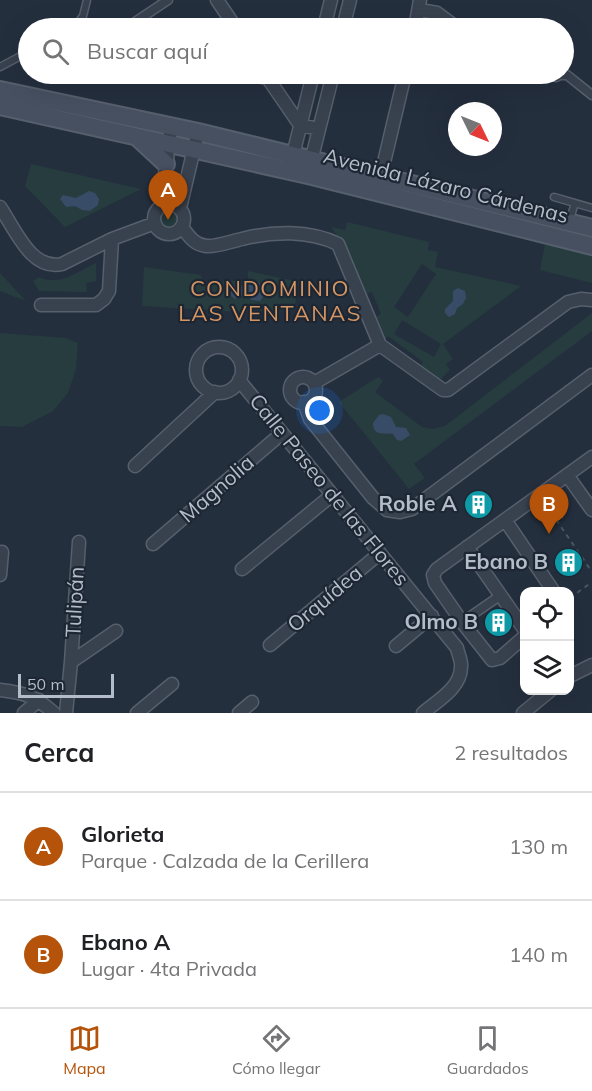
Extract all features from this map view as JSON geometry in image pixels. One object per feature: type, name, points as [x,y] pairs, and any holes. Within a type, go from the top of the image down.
[{"type":"main road","points":[[0,90],[198,132],[291,163]]},
{"type":"main road","points":[[0,106],[193,151],[291,163]]},
{"type":"main road","points":[[138,138],[166,164]]},
{"type":"main road","name":"Avenida Lázaro Cárdenas","points":[[291,163],[592,246]]},
{"type":"main road","name":"Avenida Lázaro Cárdenas","points":[[310,167],[381,176],[592,228]]},
{"type":"street","points":[[141,18],[168,0]]},
{"type":"street","points":[[217,0],[229,18]]},
{"type":"street","points":[[326,18],[331,0]]},
{"type":"street","points":[[346,18],[350,0]]},
{"type":"street","points":[[420,5],[445,18]]},
{"type":"street","points":[[574,81],[592,95]]},
{"type":"street","points":[[272,84],[300,125],[319,129]]},
{"type":"street","points":[[291,163],[310,84]]},
{"type":"street","points":[[310,167],[330,84]]},
{"type":"street","points":[[381,176],[403,84]]},
{"type":"street","points":[[161,206],[174,204],[180,208],[184,217],[179,230],[170,234],[160,231],[155,223],[155,213],[161,206],[171,127]]},
{"type":"street","points":[[180,208],[198,132]]},
{"type":"street","points":[[0,207],[33,256],[46,265],[62,264],[112,239],[155,223]]},
{"type":"street","points":[[182,226],[193,242],[208,246],[277,232],[325,237],[338,244],[380,345],[438,388],[448,390],[568,302],[581,298],[592,300]]},
{"type":"street","points":[[41,305],[96,305],[104,300],[109,291],[112,239]]},
{"type":"street","points":[[314,383],[380,345]]},
{"type":"street","points":[[135,466],[215,392],[229,390],[239,380],[242,373],[239,358],[226,348],[211,348],[200,358],[196,372],[202,385],[215,392]]},
{"type":"street","points":[[304,402],[310,419],[373,498],[387,510],[400,512],[412,509],[592,375]]},
{"type":"street","points":[[299,378],[308,378],[314,383],[315,395],[304,402],[293,398],[291,386],[299,378]]},
{"type":"street","name":"Calle Paseo de las Flores","points":[[239,380],[457,648],[462,666],[458,681],[450,691],[423,713]]},
{"type":"street","name":"Magnolia","points":[[153,544],[282,434]]},
{"type":"street","points":[[520,641],[500,658],[492,660],[462,622],[435,583],[433,575],[437,569],[592,457]]},
{"type":"street","points":[[567,475],[592,510]]},
{"type":"street","points":[[242,569],[332,495]]},
{"type":"street","points":[[505,520],[551,587]]},
{"type":"street","name":"Tulipán","points":[[66,713],[72,662],[79,542]]},
{"type":"street","points":[[467,547],[520,622]]},
{"type":"street","points":[[0,575],[2,552]]},
{"type":"street","name":"Orquídea","points":[[270,645],[381,553]]},
{"type":"street","points":[[462,622],[501,596]]},
{"type":"street","points":[[396,646],[432,616]]},
{"type":"street","name":"Tulipán","points":[[72,662],[116,631]]},
{"type":"street","points":[[574,674],[592,665]]},
{"type":"street","points":[[137,713],[172,684]]},
{"type":"street","points":[[0,690],[21,693],[39,700],[54,713]]},
{"type":"street","points":[[523,713],[545,695]]},
{"type":"street","points":[[24,713],[39,700]]},
{"type":"street","points":[[239,713],[252,702]]},
{"type":"lane","points":[[82,18],[87,0]]},
{"type":"lane","points":[[0,67],[18,57]]},
{"type":"lane","points":[[554,197],[592,208]]},
{"type":"lane","points":[[569,222],[575,203]]},
{"type":"path","points":[[539,496],[592,572]]},
{"type":"path","points":[[574,595],[592,582]]},
{"type":"green space","points":[[31,164],[141,189],[65,227],[25,186]]},
{"type":"green space","points":[[168,208],[176,211],[179,219],[176,227],[168,230],[160,227],[157,219],[160,211]]},
{"type":"green space","points":[[347,222],[429,242],[428,250],[438,252],[435,267],[521,286],[443,344],[453,359],[446,364],[450,370],[438,382],[418,368],[423,362],[388,336],[383,341],[373,318],[381,314],[372,292],[363,295],[338,237],[331,227],[345,230]],"holes":[[[422,264],[436,274],[408,317],[394,307]],[[402,320],[441,344],[434,357],[394,334]]]},
{"type":"green space","points":[[546,239],[592,250],[592,283],[540,270]]},
{"type":"green space","points":[[96,263],[96,281],[86,283],[87,292],[39,291],[33,281],[39,277],[46,280],[61,279]]},
{"type":"green space","points":[[144,267],[201,275],[203,283],[248,280],[248,271],[299,282],[294,310],[242,312],[142,306]]},
{"type":"green space","points":[[0,273],[26,301],[0,291]]},
{"type":"green space","points":[[592,313],[592,331],[414,464],[425,478],[409,489],[339,402],[378,377],[383,381],[375,392],[422,427],[433,429],[445,426]]},
{"type":"green space","points":[[0,333],[66,338],[78,343],[76,369],[68,393],[53,411],[22,427],[0,426]]},
{"type":"green space","points":[[320,391],[332,407],[315,418],[310,404]]},
{"type":"water","points":[[89,191],[95,193],[99,199],[98,205],[90,211],[75,206],[66,207],[60,199],[63,195],[76,198]]},
{"type":"water","points":[[255,280],[266,288],[266,293],[260,301],[252,300],[245,294],[235,299],[231,296],[231,288],[234,285],[244,286]]},
{"type":"water","points":[[458,288],[465,291],[466,298],[455,314],[449,317],[445,309],[453,301],[453,291]]},
{"type":"water","points":[[379,415],[391,417],[396,427],[406,428],[410,435],[401,441],[397,440],[393,434],[377,432],[373,423]]},
{"type":"place","name":"Glorieta","points":[[168,220]]},
{"type":"place","name":"Roble A","points":[[478,504]]},
{"type":"place","name":"Ebano A","points":[[549,534]]},
{"type":"place","name":"Ebano B","points":[[569,562]]},
{"type":"place","name":"Olmo B","points":[[499,622]]},
{"type":"district","name":"CONDOMINIO LAS VENTANAS","points":[[270,300]]}]
